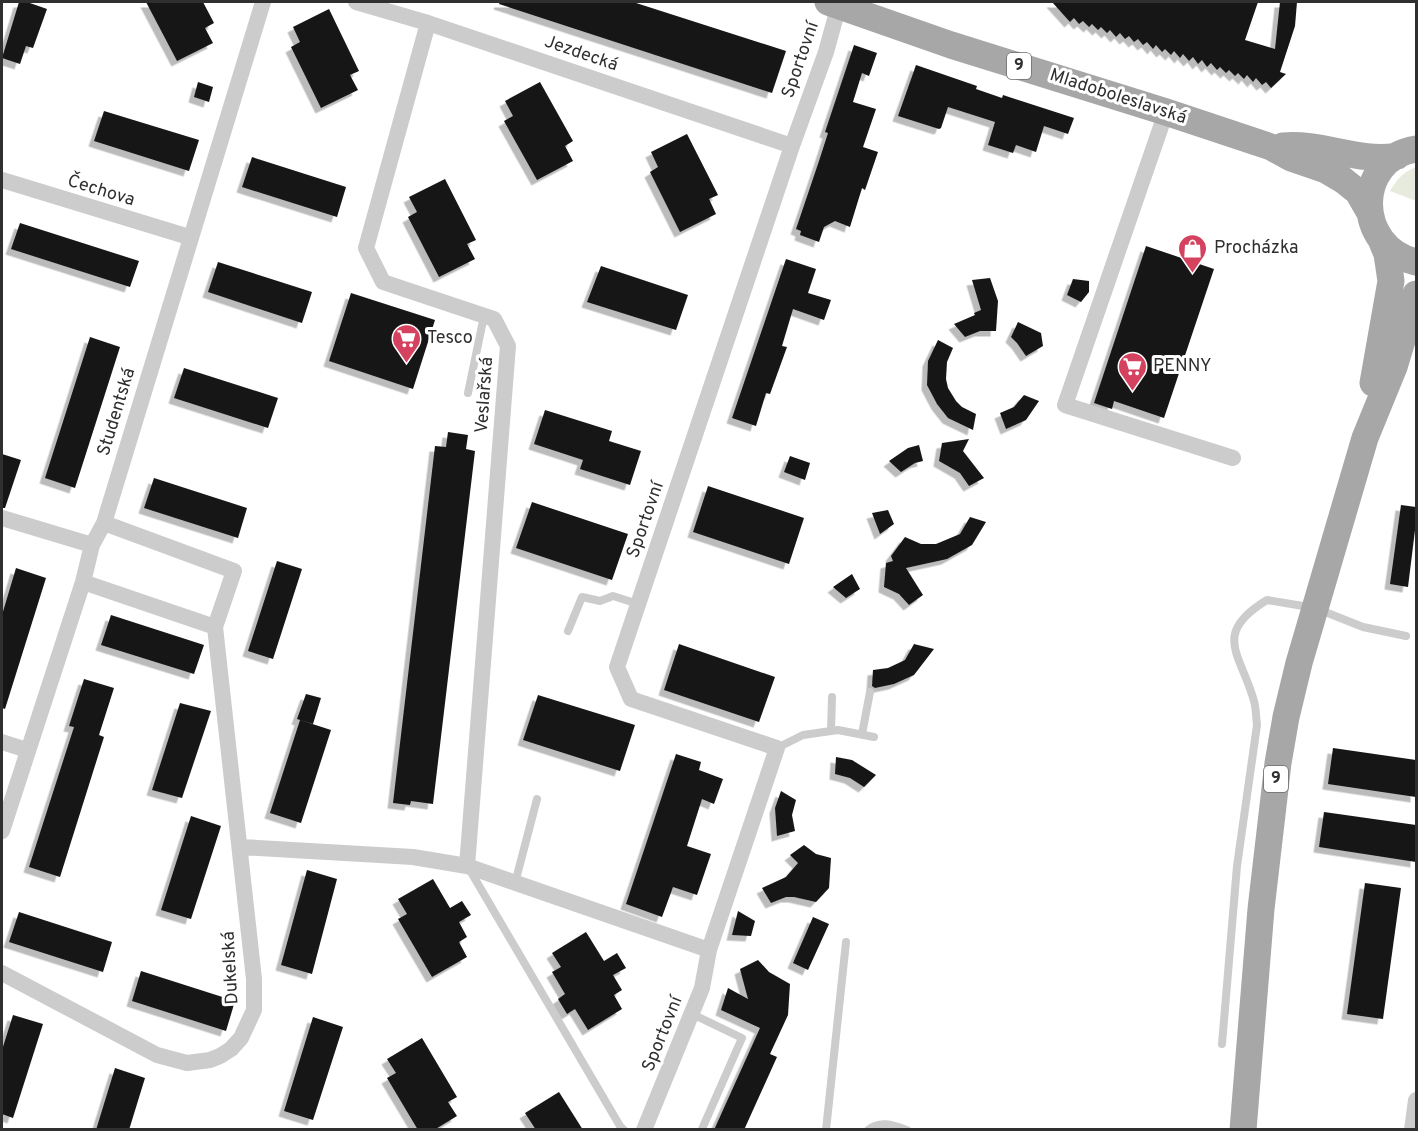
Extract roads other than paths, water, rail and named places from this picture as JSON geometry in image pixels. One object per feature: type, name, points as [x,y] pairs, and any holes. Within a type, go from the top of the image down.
[{"type":"main road","name":"Mladoboleslavská","points":[[833,4],[951,45],[1271,147],[1291,158],[1326,170],[1343,180],[1358,192],[1370,213]]},
{"type":"main road","name":"Mladoboleslavská","points":[[1271,147],[1297,144],[1373,158],[1410,149]]},
{"type":"main road","name":"Mladoboleslavská","points":[[1382,242],[1372,225],[1370,213],[1369,203],[1373,185],[1383,168],[1410,149]]},
{"type":"main road","points":[[1382,242],[1400,256],[1416,262]]},
{"type":"main road","name":"9","points":[[1365,438],[1391,281],[1387,254],[1382,242]]},
{"type":"main road","name":"9","points":[[1243,1130],[1262,909],[1278,763],[1299,663],[1365,438],[1394,367],[1416,294]]},
{"type":"street","name":"Studentská","points":[[2,831],[83,582],[92,545],[104,523],[189,237],[207,189],[263,2]]},
{"type":"street","name":"Jezdecká","points":[[356,2],[428,23],[792,146]]},
{"type":"street","name":"Sportovní","points":[[644,1130],[702,988],[709,950],[777,748],[631,699],[617,667],[826,51],[833,4]]},
{"type":"street","name":"Veslařská","points":[[428,23],[366,248],[383,282],[494,319],[508,346],[467,866]]},
{"type":"street","points":[[1166,112],[1065,405],[1233,458]]},
{"type":"street","name":"Čechova","points":[[2,180],[189,237]]},
{"type":"street","points":[[2,518],[92,545]]},
{"type":"street","points":[[83,582],[215,627],[234,571],[104,523]]},
{"type":"street","name":"Dukelská","points":[[2,973],[157,1055],[187,1063],[210,1060],[231,1049],[241,1038],[254,1010],[254,979],[215,627]]},
{"type":"street","points":[[2,742],[27,750]]},
{"type":"street","points":[[241,847],[413,857],[467,866],[709,950]]},
{"type":"street","points":[[1412,1130],[1416,1100]]},
{"type":"lane","points":[[468,393],[484,316]]},
{"type":"lane","points":[[568,631],[582,597],[600,601],[613,596],[638,604]]},
{"type":"lane","points":[[1222,1044],[1237,866],[1257,725],[1255,702],[1240,667],[1233,640],[1240,621],[1252,609],[1268,600],[1315,608],[1363,627],[1406,636]]},
{"type":"lane","points":[[862,734],[870,692]]},
{"type":"lane","points":[[831,731],[832,697]]},
{"type":"lane","points":[[777,748],[803,735],[838,730],[874,737]]},
{"type":"lane","points":[[515,883],[537,799]]},
{"type":"lane","points":[[467,866],[624,1130]]},
{"type":"lane","points":[[826,1130],[846,942]]},
{"type":"lane","points":[[692,1014],[742,1038],[702,1129]]},
{"type":"lane","points":[[868,1130],[876,1124],[888,1123],[907,1130]]},
{"type":"place","name":"Procházka","points":[[1193,274]]},
{"type":"place","name":"Tesco","points":[[406,364]]},
{"type":"place","name":"PENNY","points":[[1132,392]]}]
